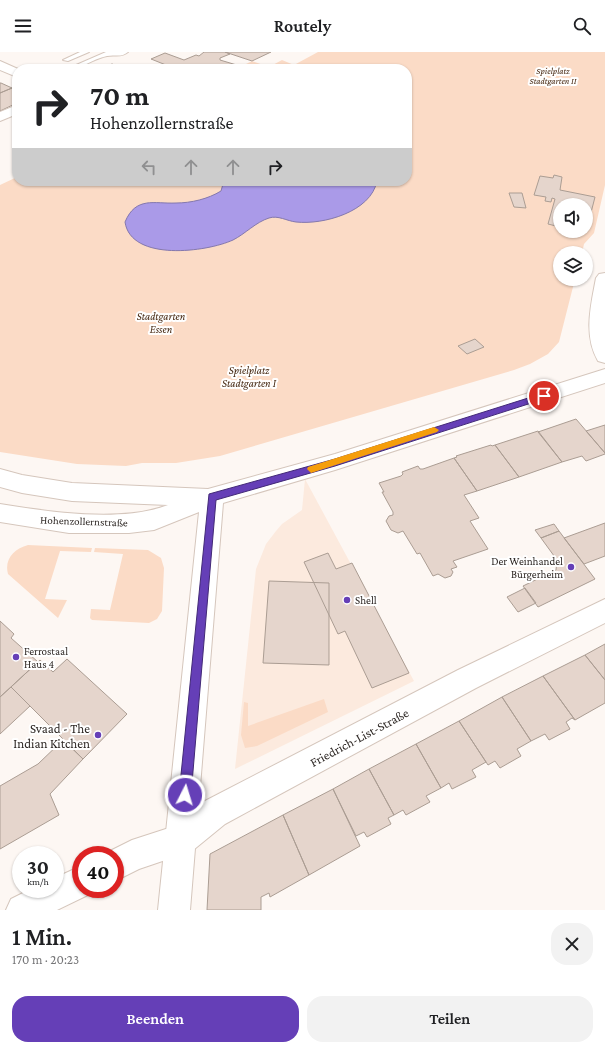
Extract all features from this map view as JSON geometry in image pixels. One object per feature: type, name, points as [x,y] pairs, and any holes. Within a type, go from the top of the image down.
[{"type":"street","points":[[0,65],[12,71]]},
{"type":"street","points":[[0,117],[12,111]]},
{"type":"street","points":[[605,278],[602,315],[597,331],[605,356]]},
{"type":"street","name":"Hohenzollernstraße","points":[[0,513],[54,522],[129,524],[154,520],[212,497],[335,462],[605,376]]},
{"type":"street","name":"Hohenzollernstraße","points":[[0,478],[22,484],[72,492],[212,497]]},
{"type":"street","points":[[174,910],[212,497]]},
{"type":"street","name":"Friedrich-List-Straße","points":[[124,860],[132,856],[181,840],[221,809],[467,679],[605,610]]},
{"type":"street","points":[[22,910],[72,886]]},
{"type":"lane","points":[[66,60],[86,52]]},
{"type":"lane","points":[[82,64],[106,54],[121,54],[124,52]]},
{"type":"shaded area","points":[[222,186],[375,186],[373,192],[366,201],[356,208],[332,219],[296,222],[272,217],[260,222],[233,240],[206,248],[172,250],[155,248],[141,243],[130,235],[125,222],[129,214],[140,205],[146,203],[182,203],[205,198],[221,191]]},
{"type":"shaded area","points":[[305,479],[414,681],[235,769],[256,569],[266,544],[276,531],[282,524],[302,510]]},
{"type":"green space","name":"Stadtgarten Essen","points":[[318,52],[605,52],[605,185],[593,234],[593,198],[553,198],[553,238],[589,238],[584,246],[553,246],[553,286],[573,286],[559,342],[548,354],[530,364],[514,370],[220,456],[176,463],[142,463],[126,466],[77,464],[0,452],[0,185],[12,179],[12,186],[412,186],[412,64],[296,64]]},
{"type":"green space","name":"Stadtgarten Essen","points":[[282,60],[292,64],[275,64]]},
{"type":"green space","name":"Stadtgarten Essen","points":[[252,61],[260,64],[246,64]]},
{"type":"green space","points":[[28,545],[92,548],[91,552],[60,551],[45,599],[67,600],[58,618],[8,574],[7,564],[11,555],[18,549]]},
{"type":"green space","points":[[95,548],[148,550],[161,558],[164,568],[162,611],[157,619],[149,623],[92,620],[90,618],[91,609],[110,610],[123,554],[94,552]]},
{"type":"green space","points":[[324,699],[328,712],[257,746],[245,748],[241,735],[244,702],[248,703],[248,726]]},
{"type":"building","points":[[204,52],[225,52],[230,54],[220,58],[220,60],[233,64],[164,64],[151,59],[165,53],[184,60],[196,55],[199,56]]},
{"type":"building","points":[[225,52],[271,52],[252,61]]},
{"type":"building","points":[[1,83],[12,88],[0,93]]},
{"type":"building","points":[[12,88],[12,105],[0,111],[0,93]]},
{"type":"building","points":[[554,175],[562,177],[560,190],[595,197],[593,205],[593,198],[552,198],[551,202],[545,201],[546,197],[534,195],[540,176],[553,178]]},
{"type":"building","points":[[509,193],[522,193],[526,208],[514,207]]},
{"type":"building","points":[[553,206],[553,225],[548,224]]},
{"type":"building","points":[[475,339],[484,347],[467,354],[458,346]]},
{"type":"building","points":[[576,419],[605,454],[586,461],[582,456],[562,462],[538,432]]},
{"type":"building","points":[[605,425],[605,453],[586,431]]},
{"type":"building","points":[[538,431],[562,462],[519,477],[495,445]]},
{"type":"building","points":[[495,445],[519,477],[477,491],[454,458],[457,457],[456,456]]},
{"type":"building","points":[[454,458],[477,491],[464,495],[479,518],[470,521],[488,549],[453,561],[457,567],[451,569],[453,572],[451,576],[445,578],[438,574],[433,576],[420,553],[417,554],[403,531],[398,533],[391,530],[386,521],[389,516],[393,515],[393,512],[382,492],[384,492],[379,483],[401,476],[403,474],[402,472],[418,466],[420,469],[423,469]]},
{"type":"building","points":[[605,523],[605,556],[584,564],[564,538]]},
{"type":"building","points":[[554,524],[559,531],[541,538],[535,530]]},
{"type":"building","name":"Der Weinhandel Bürgerheim","points":[[559,531],[595,579],[538,607],[523,586],[556,570],[557,560],[541,538]]},
{"type":"building","name":"Shell","points":[[328,553],[336,569],[352,563],[409,673],[372,688],[345,631],[338,634],[304,562]]},
{"type":"building","points":[[269,581],[329,583],[329,665],[263,663]]},
{"type":"building","points":[[525,588],[536,603],[518,612],[507,597]]},
{"type":"building","name":"Ferrostaal Haus 4","points":[[0,621],[14,634],[11,638],[38,662],[0,697]]},
{"type":"building","points":[[605,644],[605,680],[585,655]]},
{"type":"building","points":[[585,655],[605,680],[605,703],[575,720],[543,676]]},
{"type":"building","points":[[67,659],[127,714],[83,759],[11,687],[40,660],[53,672]]},
{"type":"building","points":[[543,676],[575,720],[572,718],[566,722],[570,729],[549,740],[545,734],[531,741],[502,697]]},
{"type":"building","points":[[11,687],[30,706],[0,734],[0,697]]},
{"type":"building","points":[[502,697],[531,741],[517,749],[521,756],[500,768],[495,761],[488,765],[459,721]]},
{"type":"building","points":[[459,721],[486,762],[472,770],[476,777],[452,789],[449,783],[441,788],[416,744]]},
{"type":"building","points":[[63,740],[83,759],[50,794],[59,815],[0,849],[0,786],[38,764]]},
{"type":"building","points":[[416,744],[441,788],[426,796],[430,802],[406,815],[403,810],[394,815],[369,769]]},
{"type":"building","points":[[369,769],[394,815],[388,818],[391,824],[367,837],[364,832],[356,836],[333,789]]},
{"type":"building","points":[[333,789],[360,846],[309,875],[283,815]]},
{"type":"building","points":[[283,815],[309,875],[270,897],[269,893],[261,897],[261,910],[207,910],[210,854]]},
{"type":"slow traffic","points":[[311,469],[434,430]]},
{"type":"place","name":"Der Weinhandel Bürgerheim","points":[[571,567]]},
{"type":"place","name":"Shell","points":[[347,600]]},
{"type":"place","name":"Ferrostaal Haus 4","points":[[16,657]]},
{"type":"place","name":"Svaad - The Indian Kitchen","points":[[98,735]]},
{"type":"route","points":[[185,795],[212,497],[335,462],[544,396]]},
{"type":"park label","name":"Spielplatz Stadtgarten II","points":[[553,76]]},
{"type":"park label","name":"Spielplatz Stadtgarten I","points":[[249,376]]}]
